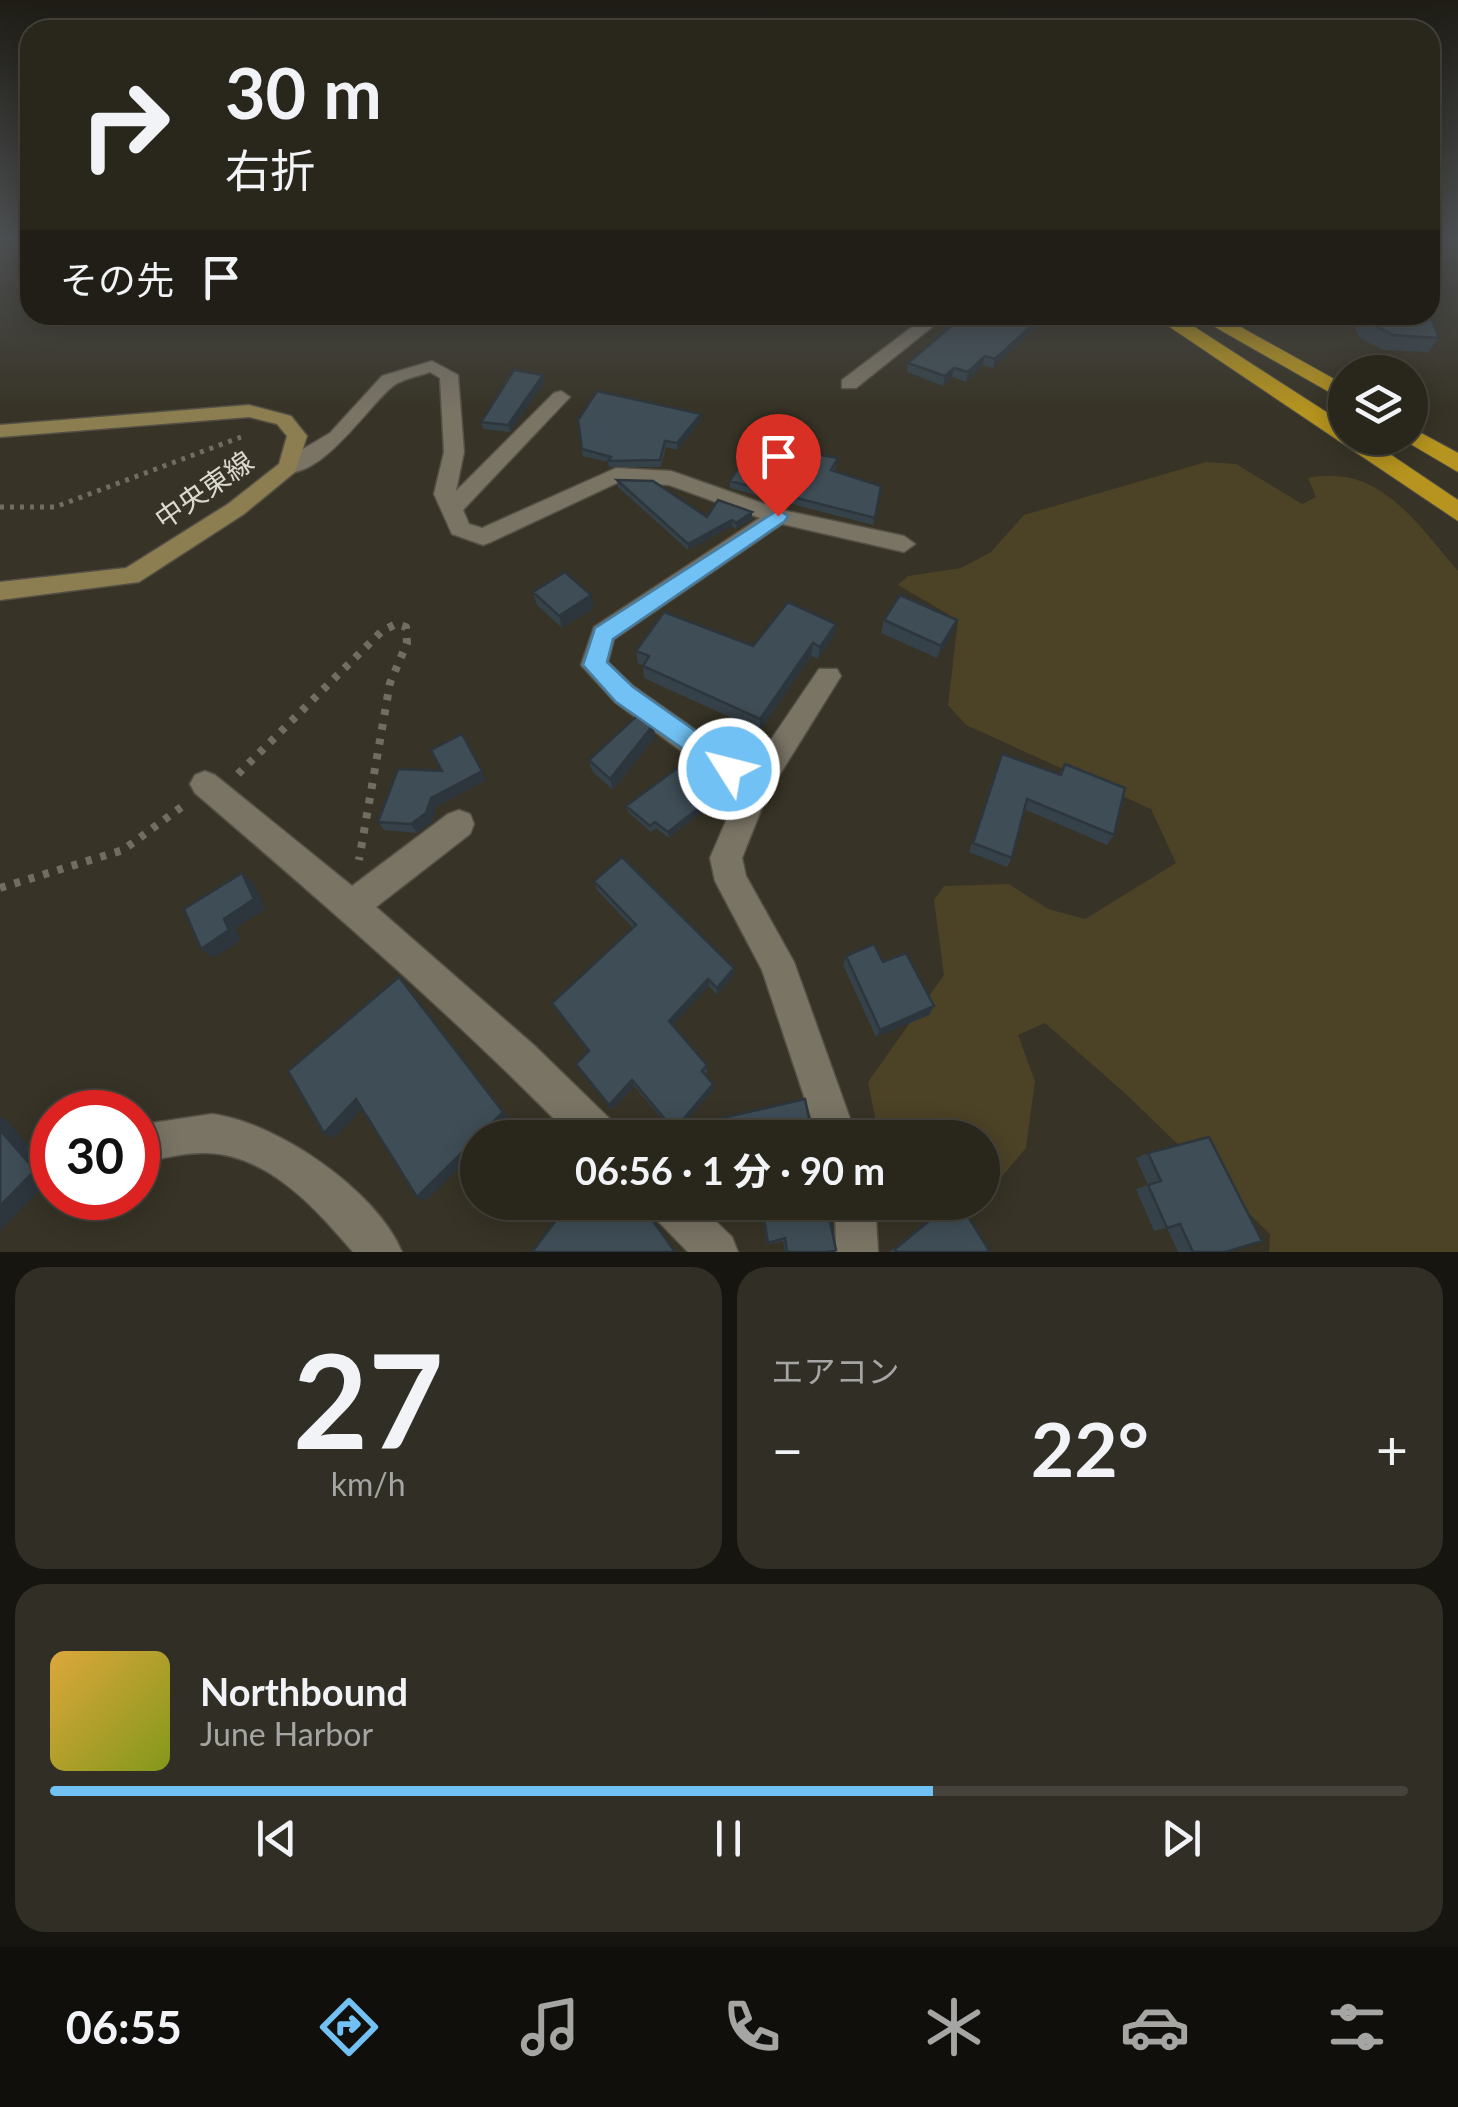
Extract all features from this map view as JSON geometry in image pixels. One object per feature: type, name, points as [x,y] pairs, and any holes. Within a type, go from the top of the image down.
[{"type":"highway","points":[[1180,325],[1328,423]]},
{"type":"highway","points":[[1183,325],[1328,406]]},
{"type":"highway","points":[[1222,325],[1328,382]]},
{"type":"highway","points":[[1428,428],[1458,444]]},
{"type":"highway","points":[[1428,445],[1458,464]]},
{"type":"highway","points":[[1376,455],[1458,512]]},
{"type":"highway","points":[[1404,455],[1458,491]]},
{"type":"main road","name":"中央東線","points":[[0,431],[249,411],[284,420],[297,436],[288,467],[236,509],[131,576],[0,591]]},
{"type":"street","points":[[849,384],[926,325]]},
{"type":"street","points":[[288,467],[337,437],[388,380],[432,366],[449,374],[454,391],[454,452],[445,494],[460,529],[483,538],[616,474],[671,478],[778,516],[904,544]]},
{"type":"street","points":[[452,509],[561,396]]},
{"type":"street","points":[[755,788],[624,694],[594,665],[603,634],[778,516]]},
{"type":"street","points":[[828,676],[755,788],[726,858],[731,881],[777,962],[832,1120]]},
{"type":"street","points":[[211,790],[350,906],[523,1060],[583,1120]]},
{"type":"street","points":[[350,906],[459,824]]},
{"type":"street","points":[[160,1141],[222,1134],[275,1154],[337,1201],[381,1252]]},
{"type":"street","points":[[685,1220],[717,1252]]},
{"type":"street","points":[[856,1220],[857,1252]]},
{"type":"path","points":[[0,507],[55,507],[284,420]]},
{"type":"path","points":[[0,888],[114,858],[159,832],[211,790],[382,630],[396,624],[406,628],[407,643],[390,683],[350,906]]},
{"type":"shaded area","points":[[1206,462],[1236,464],[1302,504],[1316,497],[1308,478],[1333,476],[1356,479],[1394,501],[1458,571],[1458,1252],[1269,1252],[1270,1234],[1127,1095],[1045,1023],[1018,1035],[1035,1081],[1026,1148],[1000,1179],[1000,1120],[876,1120],[868,1082],[944,975],[934,900],[944,886],[1009,884],[1048,909],[1085,919],[1176,863],[1151,809],[966,725],[948,705],[958,620],[898,585],[908,576],[961,568],[991,552],[1024,515]]},
{"type":"building","points":[[952,325],[1032,325],[995,359],[985,356],[968,372],[954,368],[945,376],[908,363]]},
{"type":"building","points":[[1375,325],[1434,325],[1439,338],[1393,335]]},
{"type":"building","points":[[514,370],[543,375],[508,425],[481,422]]},
{"type":"building","points":[[597,391],[701,414],[677,443],[665,441],[660,460],[608,461],[611,457],[582,449],[578,420]]},
{"type":"building","points":[[753,444],[838,458],[831,470],[881,486],[875,518],[730,481]]},
{"type":"building","points":[[617,480],[653,481],[707,517],[718,500],[752,512],[688,544]]},
{"type":"building","points":[[565,572],[591,595],[559,616],[533,592]]},
{"type":"building","points":[[900,595],[957,620],[941,646],[884,620]]},
{"type":"building","points":[[788,602],[836,624],[820,647],[813,643],[760,719],[643,666],[649,656],[636,651],[664,612],[753,646]]},
{"type":"building","points":[[639,714],[654,724],[610,779],[589,760]]},
{"type":"building","points":[[462,734],[482,771],[431,798],[426,813],[411,824],[378,822],[398,769],[442,771],[431,750]]},
{"type":"building","points":[[1002,754],[1061,775],[1065,764],[1125,788],[1114,835],[1027,799],[1012,858],[973,843]]},
{"type":"building","points":[[687,761],[718,793],[668,832],[655,822],[650,826],[626,806]]},
{"type":"building","points":[[622,857],[734,968],[717,988],[708,979],[669,1021],[707,1065],[702,1071],[713,1084],[682,1120],[666,1120],[632,1080],[609,1105],[576,1064],[589,1051],[552,1003],[636,925],[594,881]]},
{"type":"building","points":[[242,873],[254,899],[224,919],[229,930],[201,949],[184,909]]},
{"type":"building","points":[[874,944],[883,962],[906,953],[934,1006],[880,1030],[846,956]]},
{"type":"building","points":[[399,977],[503,1112],[495,1120],[460,1120],[460,1154],[417,1197],[356,1099],[324,1133],[288,1071]]},
{"type":"building","points":[[805,1099],[809,1120],[718,1120]]},
{"type":"building","points":[[0,1130],[30,1164],[30,1175],[0,1206]]},
{"type":"building","points":[[1209,1137],[1262,1241],[1226,1252],[1193,1252],[1180,1224],[1167,1228],[1148,1185],[1161,1181],[1148,1153]]},
{"type":"building","points":[[556,1220],[652,1220],[675,1252],[532,1252]]},
{"type":"building","points":[[764,1220],[830,1220],[836,1250],[787,1252],[785,1238],[768,1243]]},
{"type":"building","points":[[930,1220],[970,1220],[990,1252],[897,1252],[895,1249]]},
{"type":"route","points":[[729,769],[624,694],[594,665],[603,634],[778,516]]}]
